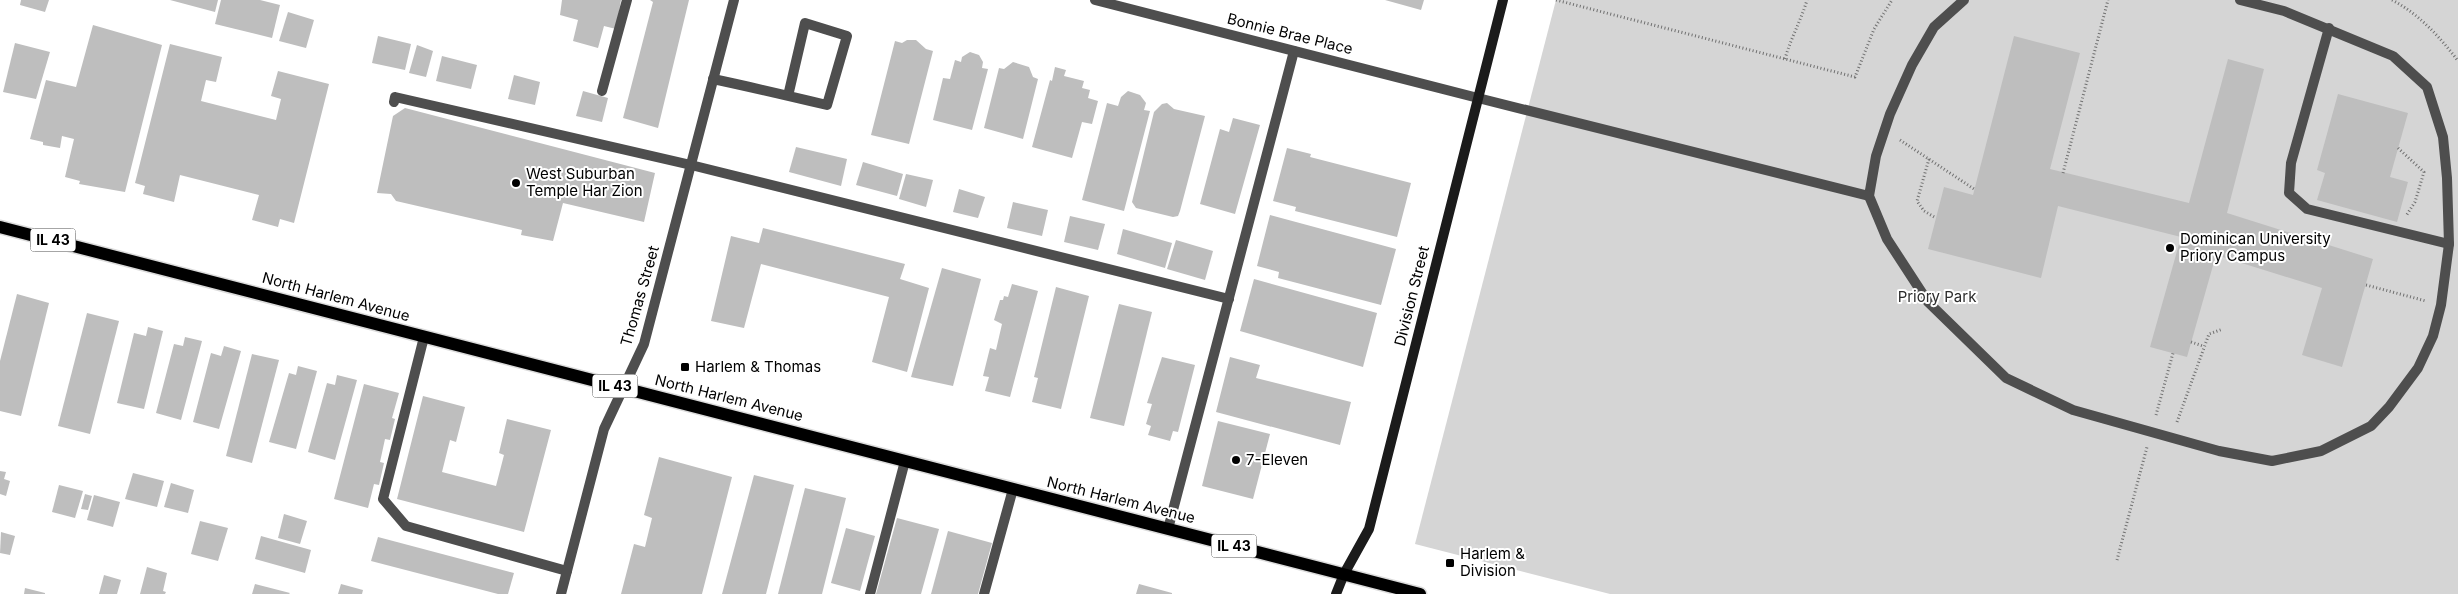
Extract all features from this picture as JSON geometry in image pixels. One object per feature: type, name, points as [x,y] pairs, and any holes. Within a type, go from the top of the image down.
[{"type":"main road","name":"North Harlem Avenue","points":[[0,227],[1420,594]]},
{"type":"street","points":[[602,91],[627,0]]},
{"type":"street","name":"Thomas Street","points":[[561,594],[604,429],[625,388],[644,344],[734,0]]},
{"type":"street","name":"Bonnie Brae Place","points":[[1095,0],[1869,196]]},
{"type":"street","name":"Division Street","points":[[1336,594],[1344,574],[1369,529],[1503,0]]},
{"type":"street","points":[[1964,0],[1934,27],[1912,65],[1884,130],[1876,156],[1869,196],[1887,239],[1928,302],[2006,378],[2073,410],[2219,451],[2272,461],[2321,451],[2371,426],[2389,407],[2418,368],[2433,336],[2441,305],[2448,244],[2448,178],[2443,137],[2427,87],[2393,56],[2284,11],[2240,0]]},
{"type":"street","points":[[713,78],[788,96],[827,105],[847,36],[805,23],[788,96]]},
{"type":"street","points":[[2329,28],[2291,163],[2289,193],[2307,209],[2448,244]]},
{"type":"street","points":[[1168,529],[1294,51]]},
{"type":"street","points":[[394,102],[395,97],[691,165],[1229,299]]},
{"type":"street","points":[[424,337],[383,499],[406,526],[567,571]]},
{"type":"street","points":[[870,594],[905,461]]},
{"type":"street","points":[[984,594],[1013,489]]},
{"type":"path","points":[[1556,0],[1855,77],[1874,29],[1892,0]]},
{"type":"path","points":[[1786,59],[1792,34],[1802,19],[1807,0]]},
{"type":"path","points":[[2064,173],[2108,0]]},
{"type":"path","points":[[2392,0],[2439,35],[2458,61]]},
{"type":"path","points":[[1884,130],[1974,189]]},
{"type":"path","points":[[2398,148],[2424,172],[2415,202],[2400,232]]},
{"type":"path","points":[[1929,159],[1917,201],[1924,211],[1936,218]]},
{"type":"path","points":[[2366,285],[2441,305]]},
{"type":"path","points":[[2172,437],[2203,346],[2209,334],[2223,330]]},
{"type":"path","points":[[2191,342],[2203,346]]},
{"type":"path","points":[[2117,560],[2172,353]]},
{"type":"green space","name":"Priory Park","points":[[1556,0],[2458,0],[2458,594],[1610,594],[1415,544]]},
{"type":"building","points":[[21,0],[49,0],[45,12],[20,5]]},
{"type":"building","points":[[170,0],[218,0],[215,12]]},
{"type":"building","points":[[221,0],[260,0],[280,5],[272,38],[215,24]]},
{"type":"building","points":[[562,0],[621,0],[616,29],[604,26],[598,48],[573,41],[578,20],[560,15]]},
{"type":"building","points":[[650,0],[689,0],[658,128],[623,118],[653,2]]},
{"type":"building","points":[[1385,0],[1424,0],[1421,10]]},
{"type":"building","points":[[288,12],[314,20],[306,48],[279,41]]},
{"type":"building","points":[[93,25],[162,45],[125,192],[79,184],[80,181],[65,177],[74,139],[62,136],[60,148],[43,145],[43,142],[30,139],[46,80],[76,87]]},
{"type":"building","points":[[378,36],[411,44],[405,70],[372,63]]},
{"type":"building","points":[[2014,36],[2080,53],[2050,169],[2189,203],[2228,59],[2264,69],[2227,213],[2373,259],[2342,367],[2302,355],[2322,288],[2216,255],[2187,357],[2150,347],[2181,237],[2058,206],[2041,278],[1928,249],[1944,187],[1973,195]]},
{"type":"building","points":[[907,40],[916,40],[926,49],[933,51],[909,144],[871,135],[895,41],[902,43]]},
{"type":"building","points":[[15,43],[50,52],[36,99],[3,92]]},
{"type":"building","points":[[170,44],[222,57],[216,82],[206,80],[201,101],[276,120],[281,99],[271,96],[278,71],[329,84],[294,223],[280,219],[278,227],[252,220],[259,195],[180,175],[174,202],[143,194],[145,186],[135,183]]},
{"type":"building","points":[[417,45],[433,51],[426,77],[409,73]]},
{"type":"building","points":[[970,52],[979,55],[983,62],[982,68],[988,69],[972,130],[933,120],[943,78],[950,79],[955,60],[961,62],[962,57]]},
{"type":"building","points":[[442,56],[477,65],[471,89],[436,81]]},
{"type":"building","points":[[1013,62],[1029,67],[1033,77],[1038,79],[1023,139],[984,128],[999,68],[1004,69]]},
{"type":"building","points":[[1055,67],[1066,70],[1064,76],[1084,81],[1082,88],[1090,90],[1088,98],[1098,101],[1092,124],[1082,122],[1072,158],[1032,147]]},
{"type":"building","points":[[514,75],[540,82],[535,105],[508,99]]},
{"type":"building","points":[[583,91],[608,98],[602,122],[576,116]]},
{"type":"building","points":[[1128,91],[1140,95],[1146,103],[1144,110],[1150,111],[1124,211],[1082,200],[1107,103],[1118,106],[1121,97]]},
{"type":"building","points":[[2338,94],[2408,113],[2390,177],[2408,182],[2397,222],[2317,200],[2325,173],[2317,170]]},
{"type":"building","points":[[1167,103],[1174,109],[1205,116],[1180,211],[1178,216],[1173,217],[1136,208],[1132,202],[1154,112],[1162,104]]},
{"type":"building","name":"West Suburban Temple Har Zion","points":[[405,108],[655,173],[644,222],[563,203],[553,241],[521,235],[522,230],[396,201],[391,194],[377,193],[393,116]]},
{"type":"building","points":[[1233,118],[1260,125],[1235,214],[1200,204],[1220,129],[1229,132]]},
{"type":"building","points":[[796,147],[847,159],[841,186],[789,172]]},
{"type":"building","points":[[1287,148],[1311,154],[1310,157],[1411,183],[1397,237],[1295,211],[1296,207],[1273,201]]},
{"type":"building","points":[[863,162],[903,174],[897,196],[856,185]]},
{"type":"building","points":[[906,174],[933,180],[926,207],[899,199]]},
{"type":"building","points":[[959,189],[985,197],[978,218],[953,212]]},
{"type":"building","points":[[1013,202],[1048,210],[1042,236],[1007,228]]},
{"type":"building","points":[[1270,215],[1396,249],[1381,305],[1278,278],[1279,272],[1257,266]]},
{"type":"building","points":[[1070,216],[1105,224],[1098,250],[1064,242]]},
{"type":"building","points":[[763,228],[905,264],[900,279],[929,288],[907,372],[872,362],[889,297],[761,264],[744,328],[711,321],[731,236],[759,243]]},
{"type":"building","points":[[1123,229],[1172,243],[1165,268],[1117,254]]},
{"type":"building","points":[[1176,240],[1213,251],[1205,280],[1167,269]]},
{"type":"building","points":[[942,268],[981,279],[953,386],[911,377]]},
{"type":"building","points":[[1254,279],[1377,313],[1363,367],[1240,331]]},
{"type":"building","points":[[1012,284],[1038,291],[1010,397],[985,391],[989,377],[983,376],[990,348],[996,350],[1002,324],[994,320],[1000,300],[1003,300],[1004,296],[1008,297]]},
{"type":"building","points":[[1056,287],[1089,296],[1061,409],[1032,402],[1038,378],[1034,377]]},
{"type":"building","points":[[17,294],[49,303],[21,416],[0,411],[0,361]]},
{"type":"building","points":[[1119,304],[1152,312],[1124,426],[1090,418]]},
{"type":"building","points":[[87,313],[119,321],[90,434],[58,426]]},
{"type":"building","points":[[148,327],[163,331],[144,409],[117,403],[134,333],[146,336]]},
{"type":"building","points":[[185,337],[202,341],[181,420],[156,413],[174,344],[183,346]]},
{"type":"building","points":[[224,346],[241,351],[219,429],[193,422],[211,353],[221,356]]},
{"type":"building","points":[[252,354],[279,360],[252,463],[226,456]]},
{"type":"building","points":[[1162,357],[1195,365],[1178,432],[1173,431],[1170,441],[1148,435],[1151,426],[1146,424],[1152,404],[1147,403]]},
{"type":"building","points":[[1230,357],[1260,365],[1256,378],[1351,402],[1340,445],[1216,412]]},
{"type":"building","points":[[298,366],[317,371],[296,449],[269,442],[289,373],[296,375]]},
{"type":"building","points":[[337,375],[357,380],[335,460],[308,452],[327,383],[335,385]]},
{"type":"building","points":[[364,384],[399,393],[392,418],[395,419],[390,440],[385,439],[380,462],[384,463],[379,485],[374,484],[368,508],[334,499]]},
{"type":"building","points":[[423,396],[465,407],[456,442],[450,440],[442,472],[496,486],[504,455],[499,453],[507,419],[551,430],[524,532],[397,499]]},
{"type":"building","name":"7-Eleven","points":[[1218,421],[1270,434],[1253,499],[1202,486]]},
{"type":"building","points":[[659,457],[732,477],[702,594],[621,594],[634,544],[645,547],[652,518],[644,515]]},
{"type":"building","points":[[0,471],[6,472],[4,479],[10,481],[6,496],[0,494]]},
{"type":"building","points":[[133,473],[164,481],[157,507],[125,499]]},
{"type":"building","points":[[754,475],[794,485],[766,594],[722,594]]},
{"type":"building","points":[[171,483],[194,490],[188,513],[164,507]]},
{"type":"building","points":[[59,485],[83,491],[75,518],[52,512]]},
{"type":"building","points":[[805,488],[846,498],[822,594],[778,594]]},
{"type":"building","points":[[85,494],[92,496],[88,510],[81,509]]},
{"type":"building","points":[[94,495],[120,502],[113,527],[87,520]]},
{"type":"building","points":[[284,514],[307,521],[300,544],[278,538]]},
{"type":"building","points":[[897,518],[939,529],[921,594],[876,594]]},
{"type":"building","points":[[200,521],[228,528],[218,561],[191,554]]},
{"type":"building","points":[[846,528],[875,536],[860,591],[831,583]]},
{"type":"building","points":[[948,531],[992,543],[978,594],[931,594]]},
{"type":"building","points":[[1,532],[15,536],[10,555],[0,553]]},
{"type":"building","points":[[261,536],[311,550],[305,573],[255,559]]},
{"type":"building","points":[[378,537],[514,573],[508,594],[498,594],[371,561]]},
{"type":"building","points":[[147,567],[167,573],[163,591],[166,592],[165,594],[140,594]]},
{"type":"building","points":[[104,575],[121,580],[117,594],[99,594]]},
{"type":"building","points":[[255,584],[290,593],[252,594]]},
{"type":"building","points":[[341,584],[363,590],[362,594],[338,594]]},
{"type":"building","points":[[1139,584],[1172,593],[1172,594],[1136,594]]},
{"type":"building","points":[[25,588],[45,593],[45,594],[24,594]]},
{"type":"place","name":"West Suburban Temple Har Zion","points":[[516,183]]},
{"type":"place","name":"Dominican University Priory Campus","points":[[2170,248]]},
{"type":"place","name":"Harlem & Thomas","points":[[685,367]]},
{"type":"place","name":"7-Eleven","points":[[1236,460]]},
{"type":"place","name":"Harlem & Division","points":[[1450,563]]}]
